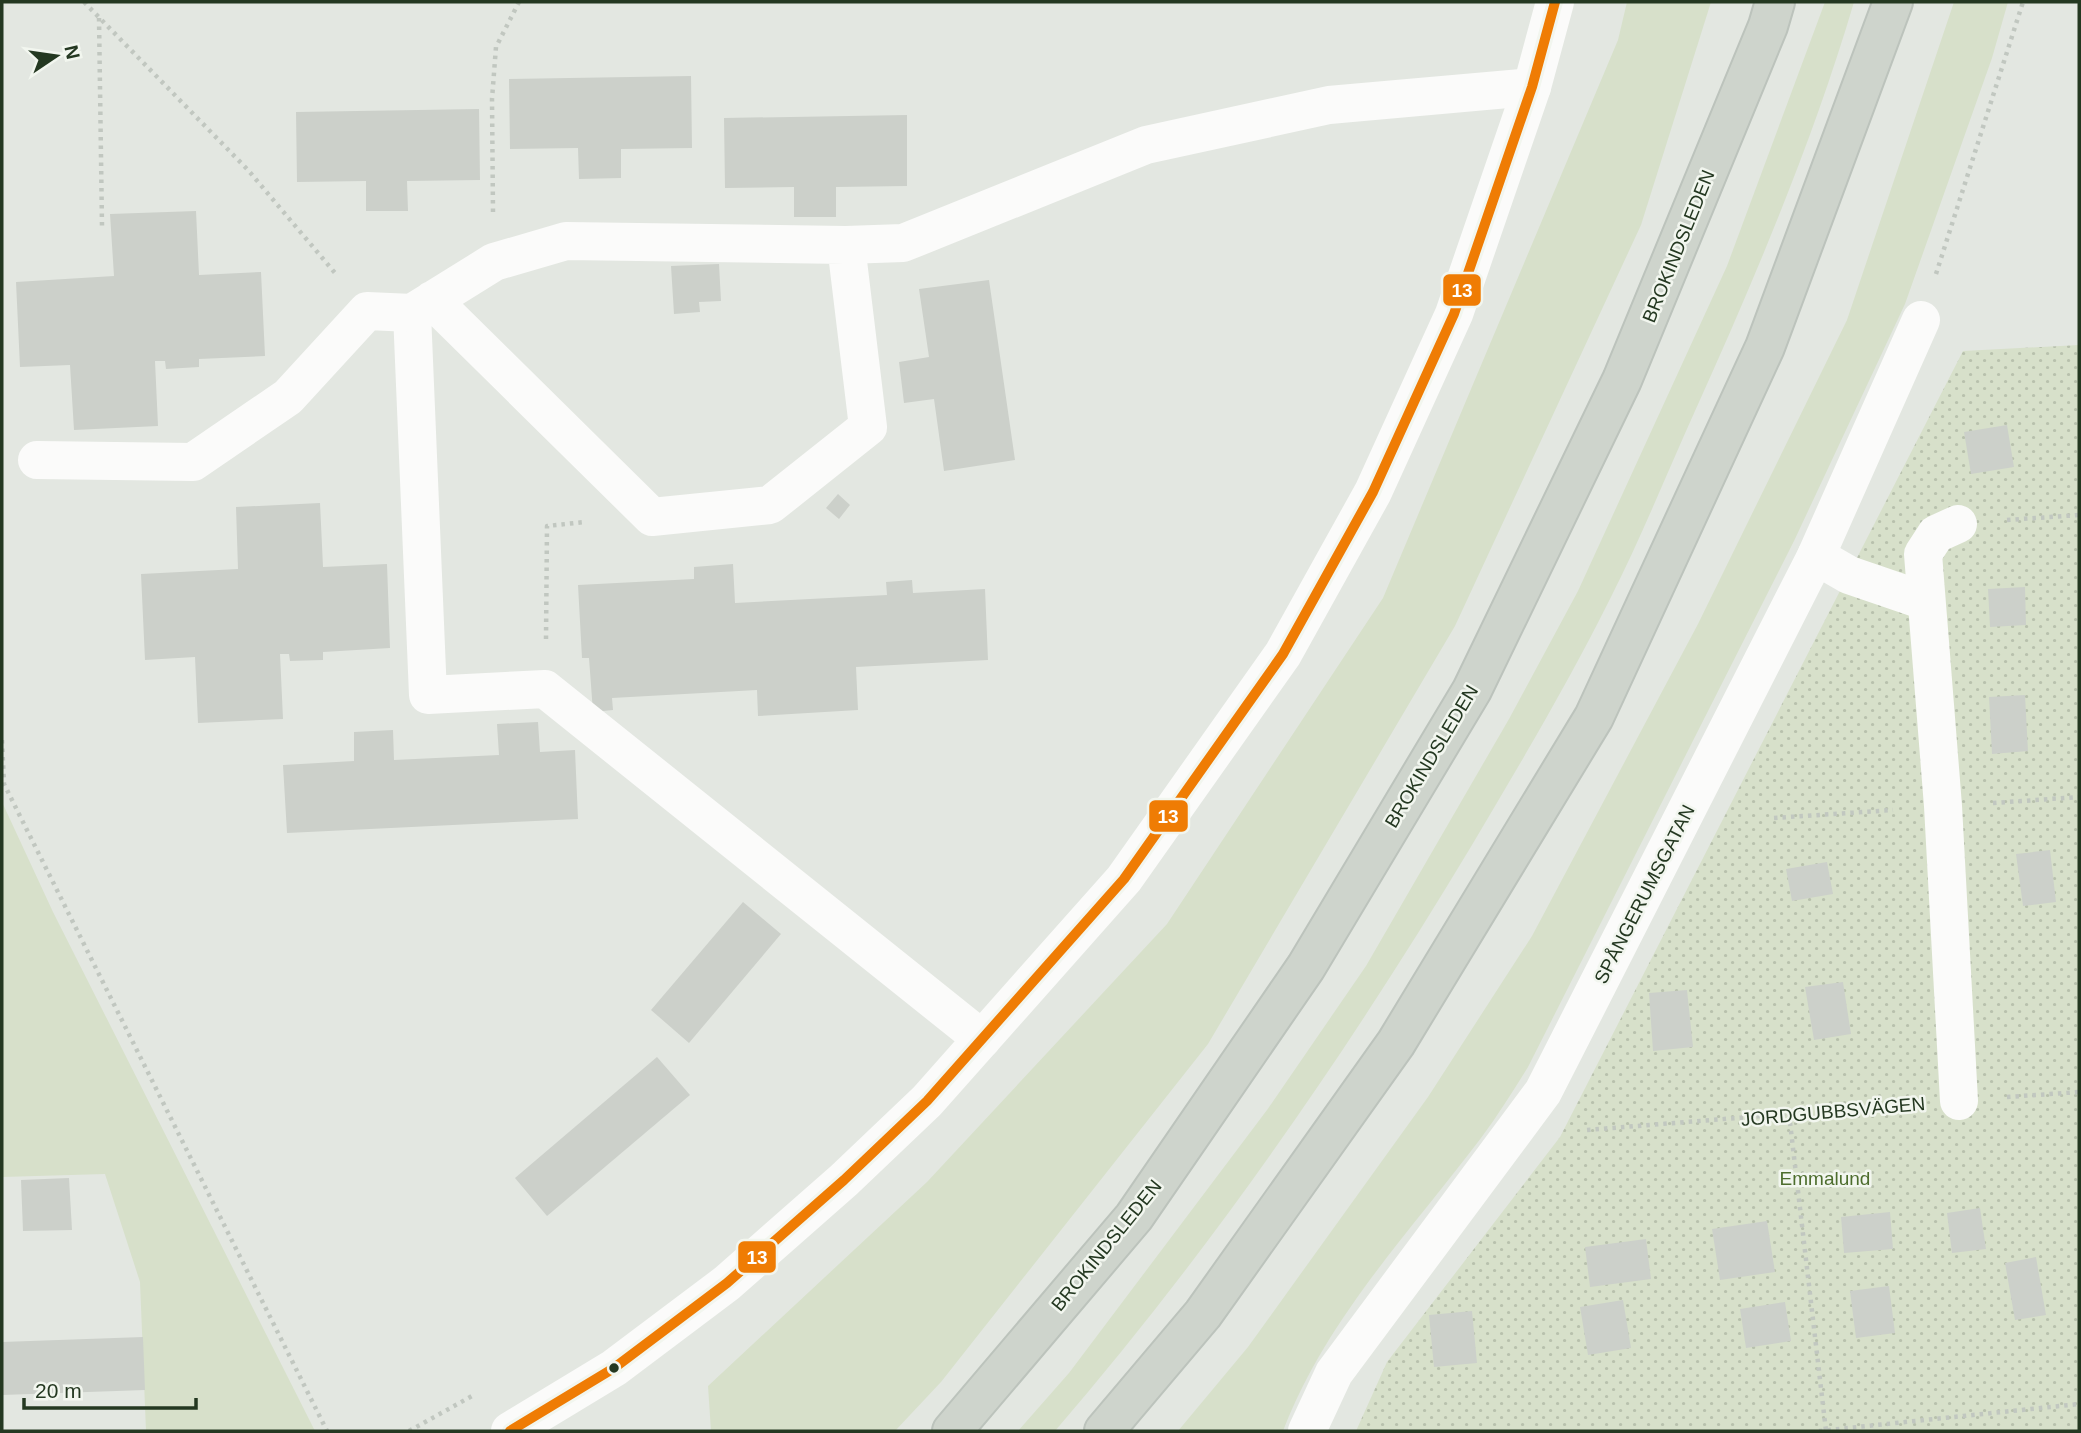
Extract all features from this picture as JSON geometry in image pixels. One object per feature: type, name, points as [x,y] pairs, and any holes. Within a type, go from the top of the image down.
[{"type":"main road","name":"BROKINDSLEDEN","points":[[952,1431],[1134,1217],[1306,967],[1472,690],[1622,380],[1763,39],[1775,2]]},
{"type":"main road","points":[[1104,1431],[1203,1314],[1396,1043],[1594,717],[1765,347],[1893,2]]},
{"type":"street","points":[[510,1431],[614,1368],[727,1283],[863,1163],[927,1101],[1124,879],[1283,654],[1373,492],[1454,314],[1532,87],[1555,2]]},
{"type":"street","points":[[37,460],[193,462],[288,397],[367,311],[422,307],[494,262],[566,241],[846,246],[903,243],[1146,145],[1329,105],[1532,87]]},
{"type":"street","points":[[422,307],[652,517],[770,505],[868,427],[846,246]]},
{"type":"street","points":[[422,307],[428,695],[545,689],[745,852],[982,1039]]},
{"type":"street","name":"SPÅNGERUMSGATAN","points":[[1307,1431],[1334,1373],[1543,1091],[1816,556],[1921,320]]},
{"type":"street","points":[[1958,524],[1936,534],[1923,554],[1943,806],[1959,1101]]},
{"type":"street","points":[[1816,556],[1849,575],[1925,601]]},
{"type":"path","points":[[84,2],[248,170],[367,311]]},
{"type":"path","points":[[494,262],[492,99],[496,47],[520,2]]},
{"type":"path","points":[[1921,320],[2023,2]]},
{"type":"path","points":[[99,17],[102,226]]},
{"type":"path","points":[[1958,524],[2079,515]]},
{"type":"path","points":[[545,689],[547,526],[652,517]]},
{"type":"path","points":[[2,740],[4,783],[327,1431]]},
{"type":"path","name":"JORDGUBBSVÄGEN","points":[[1587,1130],[2079,1092]]},
{"type":"path","points":[[1789,1114],[1826,1431]]},
{"type":"path","points":[[409,1431],[480,1391]]},
{"type":"path","points":[[1819,1431],[2079,1404]]},
{"type":"green space","points":[[1627,2],[1711,2],[1641,225],[1455,626],[1208,1044],[941,1382],[895,1431],[711,1431],[708,1386],[927,1182],[1167,924],[1383,598],[1618,40]]},
{"type":"green space","points":[[1825,2],[1854,2],[1782,209],[1632,553],[1543,723],[1472,845],[1377,998],[1223,1220],[1169,1292],[1055,1431],[1018,1431],[1069,1373],[1267,1110],[1366,966],[1509,719],[1578,591],[1727,266]]},
{"type":"green space","points":[[1954,2],[2008,2],[1992,58],[1905,304],[1794,541],[1528,1067],[1481,1138],[1398,1242],[1346,1314],[1301,1390],[1283,1431],[1178,1431],[1248,1347],[1428,1097],[1532,936],[1698,624],[1847,320]]},
{"type":"green space","name":"Emmalund","points":[[2079,345],[2079,1431],[1356,1431],[1387,1362],[1560,1137],[1963,351]]},
{"type":"green space","points":[[2,802],[53,912],[315,1431],[146,1431],[140,1282],[105,1174],[2,1177]]},
{"type":"building","points":[[691,76],[692,148],[621,149],[621,178],[579,179],[578,148],[510,149],[509,79]]},
{"type":"building","points":[[479,109],[480,180],[407,181],[408,211],[366,211],[366,181],[297,182],[296,112]]},
{"type":"building","points":[[907,115],[907,186],[836,187],[836,217],[794,217],[794,187],[725,188],[724,118]]},
{"type":"building","points":[[196,211],[199,275],[261,272],[265,356],[199,359],[199,367],[166,369],[165,361],[155,361],[158,426],[74,430],[70,365],[20,367],[16,282],[114,276],[110,214]]},
{"type":"building","points":[[719,264],[721,301],[699,302],[700,312],[674,314],[671,266]]},
{"type":"building","points":[[989,280],[1015,460],[944,471],[934,399],[904,403],[899,362],[929,357],[919,289]]},
{"type":"building","points":[[2007,425],[2014,467],[1971,474],[1964,432]]},
{"type":"building","points":[[838,494],[850,505],[839,519],[826,508]]},
{"type":"building","points":[[320,503],[323,567],[387,564],[390,648],[323,652],[323,660],[290,661],[289,654],[280,654],[283,719],[198,723],[195,657],[145,660],[141,574],[238,569],[236,507]]},
{"type":"building","points":[[733,564],[735,603],[887,595],[886,582],[912,580],[913,593],[985,589],[988,660],[856,667],[858,710],[758,716],[757,690],[612,698],[613,710],[593,712],[589,658],[582,658],[578,585],[694,579],[694,567]]},
{"type":"building","points":[[2025,587],[2026,625],[1990,627],[1988,589]]},
{"type":"building","points":[[2025,695],[2028,751],[1992,754],[1989,697]]},
{"type":"building","points":[[538,722],[540,752],[575,750],[578,819],[287,833],[283,765],[354,761],[354,732],[393,730],[394,760],[499,755],[497,724]]},
{"type":"building","points":[[2050,850],[2056,902],[2023,906],[2016,854]]},
{"type":"building","points":[[1827,862],[1833,894],[1792,901],[1786,869]]},
{"type":"building","points":[[743,902],[781,934],[689,1043],[651,1010]]},
{"type":"building","points":[[1843,982],[1851,1034],[1814,1040],[1805,987]]},
{"type":"building","points":[[1687,990],[1693,1047],[1653,1051],[1649,993]]},
{"type":"building","points":[[657,1057],[690,1095],[547,1216],[515,1178]]},
{"type":"building","points":[[69,1178],[72,1230],[23,1231],[21,1180]]},
{"type":"building","points":[[1980,1208],[1986,1249],[1952,1253],[1947,1213]]},
{"type":"building","points":[[1890,1212],[1893,1249],[1844,1253],[1841,1217]]},
{"type":"building","points":[[1767,1221],[1775,1272],[1720,1280],[1712,1229]]},
{"type":"building","points":[[1646,1239],[1651,1279],[1590,1287],[1585,1247]]},
{"type":"building","points":[[2036,1257],[2046,1315],[2015,1320],[2005,1263]]},
{"type":"building","points":[[1889,1286],[1895,1333],[1856,1338],[1850,1291]]},
{"type":"building","points":[[1623,1300],[1631,1348],[1588,1355],[1580,1307]]},
{"type":"building","points":[[1785,1302],[1791,1341],[1746,1348],[1740,1309]]},
{"type":"building","points":[[1472,1311],[1477,1363],[1434,1367],[1429,1315]]},
{"type":"building","points":[[143,1337],[145,1390],[2,1395],[2,1342]]},
{"type":"transit line","name":"13","points":[[510,1431],[614,1368],[727,1283],[844,1180],[927,1101],[1124,879],[1283,654],[1373,492],[1454,314],[1532,87],[1555,2]]}]
